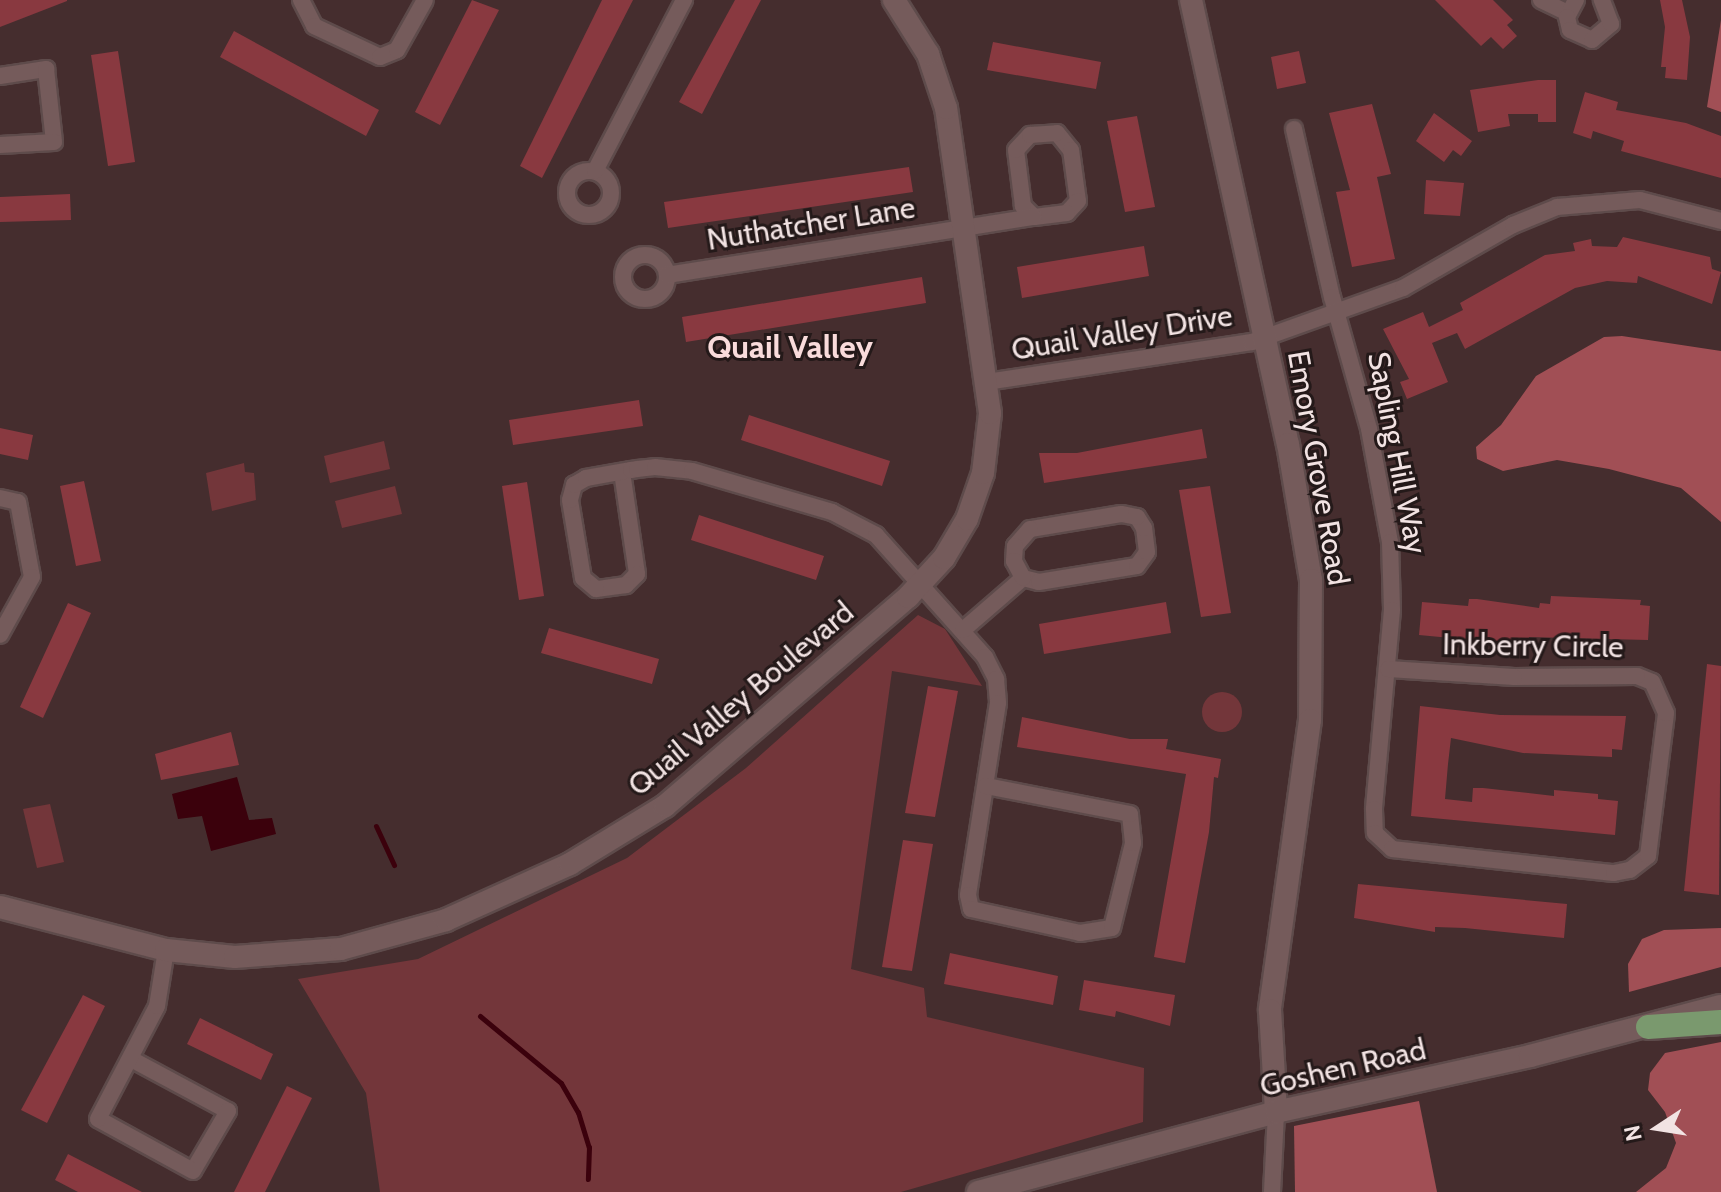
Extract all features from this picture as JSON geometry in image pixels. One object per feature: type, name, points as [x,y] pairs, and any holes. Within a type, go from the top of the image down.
[{"type":"main road","points":[[1648,1027],[1721,1022]]},
{"type":"street","points":[[301,0],[314,26],[380,57],[397,50],[425,0]]},
{"type":"street","points":[[595,171],[684,0]]},
{"type":"street","name":"Quail Valley Boulevard","points":[[0,907],[166,950],[269,957],[341,949],[446,920],[534,883],[612,840],[696,783],[920,584],[958,537],[977,494],[989,434],[987,382],[938,80],[917,33],[894,0]]},
{"type":"street","name":"Emory Grove Road","points":[[1191,0],[1298,492],[1312,607],[1309,731],[1270,1010],[1276,1112],[1272,1192]]},
{"type":"street","points":[[1541,0],[1572,6],[1573,34],[1597,39],[1611,24],[1602,0]]},
{"type":"street","points":[[0,76],[46,69],[54,142],[0,145]]},
{"type":"street","name":"Emory Grove Road","points":[[1294,129],[1336,313]]},
{"type":"street","points":[[1057,133],[1071,150],[1078,201],[1067,213],[1033,217],[1023,206],[1016,150],[1030,135],[1057,133]]},
{"type":"street","name":"Quail Valley Drive","points":[[987,382],[1264,338],[1411,284],[1513,225],[1560,206],[1640,200],[1721,221]]},
{"type":"street","name":"Nuthatcher Lane","points":[[667,275],[1033,217]]},
{"type":"street","name":"Sapling Hill Way","points":[[1336,313],[1384,500],[1393,586],[1373,821],[1380,842]]},
{"type":"street","points":[[622,472],[637,574],[626,585],[596,589],[583,578],[570,494],[578,481],[622,472],[692,471],[845,517],[876,535],[988,661],[998,689],[968,895],[973,912],[1080,933],[1112,928],[1133,843],[1130,814],[986,786]]},
{"type":"street","points":[[0,498],[18,502],[32,577],[0,635]]},
{"type":"street","points":[[1121,514],[1137,517],[1144,528],[1147,552],[1135,567],[1039,582],[1023,578],[1014,561],[1015,546],[1030,529],[1121,514]]},
{"type":"street","points":[[963,630],[1023,578]]},
{"type":"street","name":"Inkberry Circle","points":[[1380,842],[1397,850],[1628,871],[1645,860],[1651,847],[1666,713],[1657,687],[1637,676],[1514,677],[1388,669]]},
{"type":"street","points":[[131,1059],[228,1111],[193,1171],[98,1119],[157,1006],[166,950]]},
{"type":"street","name":"Goshen Road","points":[[978,1192],[1276,1112],[1648,1027],[1721,1006]]},
{"type":"shaded area","points":[[1721,20],[1721,112],[1707,107]]},
{"type":"shaded area","points":[[1622,336],[1721,351],[1721,522],[1681,488],[1609,469],[1557,460],[1503,471],[1477,459],[1476,447],[1501,425],[1536,376],[1604,337]]},
{"type":"shaded area","points":[[384,441],[390,469],[330,483],[324,456]]},
{"type":"shaded area","points":[[244,463],[245,472],[254,473],[256,500],[212,511],[206,473]]},
{"type":"shaded area","points":[[395,486],[402,514],[342,528],[335,501]]},
{"type":"shaded area","points":[[918,615],[945,629],[982,686],[892,671],[851,969],[924,988],[927,1017],[1144,1068],[1143,1122],[901,1192],[380,1192],[366,1093],[298,979],[418,959],[627,858],[746,768]]},
{"type":"shaded area","points":[[1222,692],[1236,698],[1242,712],[1236,726],[1222,732],[1208,726],[1202,712],[1208,698]]},
{"type":"shaded area","points":[[237,777],[249,820],[272,818],[276,834],[211,851],[202,816],[178,819],[172,794]]},
{"type":"shaded area","points":[[50,804],[64,862],[37,868],[23,809]]},
{"type":"shaded area","points":[[1721,928],[1721,967],[1629,992],[1628,964],[1642,939],[1664,930]]},
{"type":"shaded area","points":[[1721,1042],[1721,1192],[1636,1192],[1666,1168],[1676,1143],[1665,1112],[1648,1090],[1650,1073],[1665,1053]]},
{"type":"shaded area","points":[[1419,1101],[1437,1192],[1295,1192],[1294,1126]]},
{"type":"building","points":[[0,0],[67,0],[67,1],[0,27]]},
{"type":"building","points":[[472,0],[499,10],[440,125],[415,112]]},
{"type":"building","points":[[602,0],[633,0],[542,178],[520,166]]},
{"type":"building","points":[[735,0],[761,0],[702,114],[679,102]]},
{"type":"building","points":[[1435,0],[1493,0],[1513,20],[1507,25],[1517,36],[1503,49],[1491,37],[1481,46]]},
{"type":"building","points":[[1660,0],[1682,0],[1690,37],[1687,80],[1665,78],[1666,67],[1661,67],[1665,27]]},
{"type":"building","points":[[234,31],[379,110],[366,136],[220,57]]},
{"type":"building","points":[[993,42],[1101,62],[1096,89],[987,70]]},
{"type":"building","points":[[118,51],[135,162],[108,166],[91,55]]},
{"type":"building","points":[[1299,51],[1306,83],[1277,89],[1271,57]]},
{"type":"building","points":[[1556,80],[1556,122],[1538,122],[1538,114],[1508,114],[1510,126],[1478,132],[1470,90]]},
{"type":"building","points":[[1585,92],[1618,102],[1616,110],[1686,123],[1721,136],[1721,178],[1621,151],[1624,141],[1593,131],[1591,139],[1573,133]]},
{"type":"building","points":[[1372,104],[1391,174],[1377,177],[1395,259],[1352,267],[1336,192],[1350,190],[1329,113]]},
{"type":"building","points":[[1434,113],[1472,141],[1461,156],[1453,150],[1444,162],[1416,141]]},
{"type":"building","points":[[1137,116],[1155,207],[1125,212],[1107,121]]},
{"type":"building","points":[[909,167],[913,192],[668,228],[664,202]]},
{"type":"building","points":[[1426,180],[1464,183],[1460,216],[1424,214]]},
{"type":"building","points":[[70,194],[71,220],[0,222],[0,197]]},
{"type":"building","points":[[1623,237],[1710,257],[1712,269],[1721,272],[1712,304],[1638,276],[1637,283],[1607,281],[1575,288],[1465,349],[1457,333],[1432,343],[1448,382],[1407,399],[1400,382],[1409,379],[1383,329],[1423,312],[1429,327],[1463,310],[1460,303],[1545,255],[1575,251],[1573,243],[1591,239],[1592,246],[1617,247]]},
{"type":"building","points":[[1144,246],[1149,276],[1022,298],[1017,267]]},
{"type":"building","points":[[922,277],[926,303],[686,342],[682,317]]},
{"type":"building","points":[[639,400],[643,426],[513,445],[509,420]]},
{"type":"building","points":[[749,415],[890,461],[882,486],[741,440]]},
{"type":"building","points":[[0,428],[33,435],[28,460],[0,454]]},
{"type":"building","points":[[1202,429],[1207,458],[1044,483],[1039,453],[1077,453]]},
{"type":"building","points":[[84,481],[101,561],[76,566],[60,486]]},
{"type":"building","points":[[527,482],[544,596],[519,600],[502,486]]},
{"type":"building","points":[[1210,486],[1231,613],[1201,617],[1179,490]]},
{"type":"building","points":[[699,515],[824,556],[816,580],[691,540]]},
{"type":"building","points":[[1551,596],[1641,600],[1640,605],[1650,606],[1648,640],[1529,637],[1528,641],[1483,641],[1419,635],[1422,602],[1468,606],[1469,599],[1477,599],[1539,608],[1540,603],[1550,604]]},
{"type":"building","points":[[1166,602],[1171,633],[1044,654],[1039,624]]},
{"type":"building","points":[[68,603],[91,613],[43,718],[20,707]]},
{"type":"building","points":[[549,628],[659,659],[652,684],[541,653]]},
{"type":"building","points":[[1707,664],[1721,666],[1719,895],[1684,891]]},
{"type":"building","points":[[928,686],[958,691],[935,817],[905,813]]},
{"type":"building","points":[[1420,706],[1500,715],[1626,716],[1622,750],[1612,749],[1612,757],[1523,753],[1451,738],[1448,764],[1445,799],[1472,802],[1473,788],[1554,796],[1554,790],[1598,794],[1598,799],[1618,801],[1615,835],[1411,816]]},
{"type":"building","points":[[1022,717],[1130,739],[1168,739],[1166,749],[1221,759],[1218,778],[1214,777],[1209,832],[1185,963],[1154,957],[1186,774],[1017,747]]},
{"type":"building","points":[[231,732],[239,765],[161,780],[155,754]]},
{"type":"building","points":[[903,840],[933,844],[912,971],[882,967]]},
{"type":"building","points":[[1358,884],[1567,904],[1564,938],[1465,928],[1435,927],[1435,932],[1354,918]]},
{"type":"building","points":[[950,953],[1058,976],[1053,1005],[944,984]]},
{"type":"building","points":[[1084,980],[1175,995],[1170,1026],[1116,1011],[1115,1017],[1079,1010]]},
{"type":"building","points":[[83,995],[105,1006],[47,1123],[21,1110]]},
{"type":"building","points":[[200,1018],[273,1054],[261,1080],[187,1044]]},
{"type":"building","points":[[287,1086],[312,1098],[265,1192],[234,1192]]},
{"type":"building","points":[[68,1154],[142,1192],[78,1192],[55,1180]]},
{"type":"waterway","points":[[376,826],[394,865]]},
{"type":"waterway","points":[[480,1016],[561,1083],[578,1112],[589,1147],[588,1179]]},
{"type":"district","name":"Quail Valley","points":[[790,347]]}]
